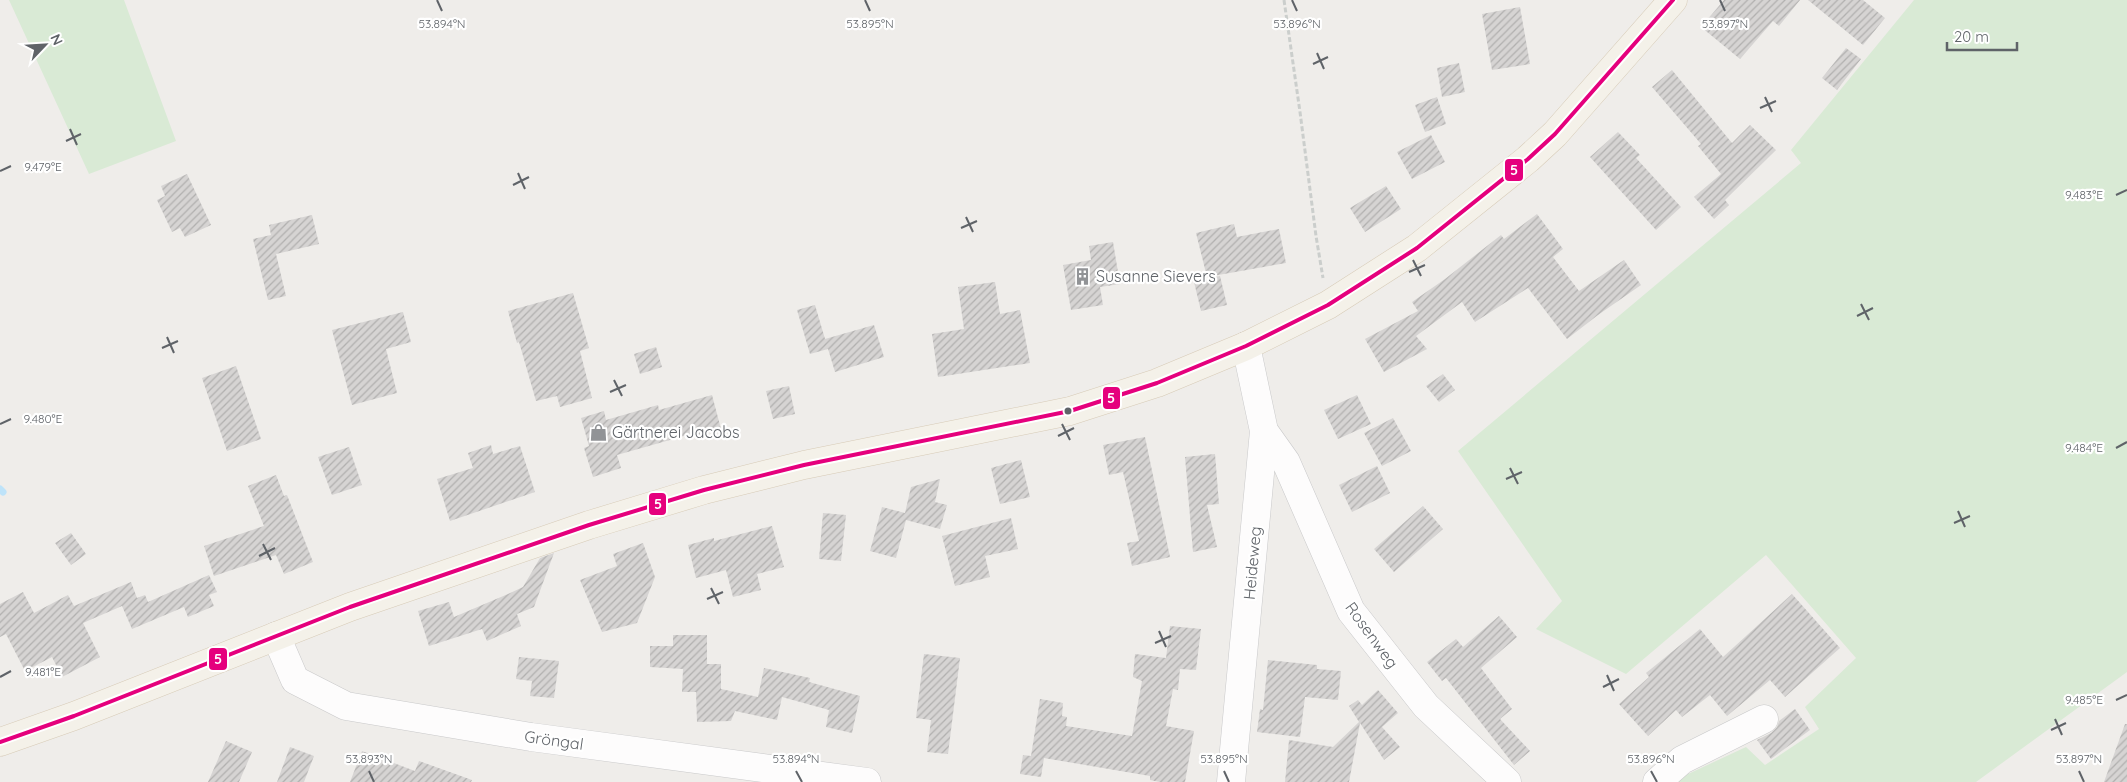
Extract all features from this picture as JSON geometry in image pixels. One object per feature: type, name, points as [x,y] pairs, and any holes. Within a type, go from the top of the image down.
[{"type":"main road","points":[[0,742],[74,716],[350,607],[580,528],[704,490],[804,465],[1070,411],[1156,383],[1246,346],[1328,306],[1417,248],[1528,159],[1555,134],[1673,0]]},
{"type":"street","name":"Heideweg","points":[[1231,782],[1264,432],[1246,346]]},
{"type":"street","name":"Rosenweg","points":[[1264,432],[1286,462],[1351,611],[1426,706],[1507,782]]},
{"type":"street","name":"Gröngal","points":[[276,636],[295,680],[346,706],[532,737],[868,782]]},
{"type":"street","points":[[1658,782],[1682,760],[1764,719]]},
{"type":"path","points":[[1284,0],[1316,236],[1328,306]]},
{"type":"green space","points":[[9,0],[124,0],[176,141],[89,174]]},
{"type":"green space","points":[[1914,0],[2127,0],[2127,672],[1976,782],[1671,782],[1746,747],[1765,765],[1819,729],[1805,707],[1856,658],[1766,555],[1626,674],[1536,629],[1562,601],[1458,451],[1801,163],[1791,150]]},
{"type":"building","points":[[1724,0],[1800,0],[1779,26],[1773,21],[1740,59],[1701,27]]},
{"type":"building","points":[[1808,0],[1863,0],[1885,18],[1863,45]]},
{"type":"building","points":[[1520,7],[1530,64],[1492,70],[1482,14]]},
{"type":"building","points":[[1846,48],[1861,59],[1837,90],[1822,78]]},
{"type":"building","points":[[1459,63],[1465,92],[1442,97],[1437,68]]},
{"type":"building","points":[[1672,70],[1732,143],[1750,125],[1776,150],[1725,200],[1729,205],[1714,219],[1694,197],[1721,174],[1698,146],[1701,144],[1652,87]]},
{"type":"building","points":[[1437,97],[1446,124],[1425,132],[1415,105]]},
{"type":"building","points":[[1618,132],[1640,155],[1636,158],[1681,207],[1656,230],[1590,157]]},
{"type":"building","points":[[1431,135],[1445,162],[1412,179],[1397,152]]},
{"type":"building","points":[[187,174],[211,225],[185,237],[180,228],[172,232],[157,200],[165,196],[161,186]]},
{"type":"building","points":[[1386,186],[1401,209],[1365,232],[1350,208]]},
{"type":"building","points":[[1537,214],[1563,249],[1553,257],[1579,291],[1624,260],[1641,285],[1567,339],[1528,288],[1475,322],[1462,302],[1416,336],[1427,349],[1384,372],[1365,339],[1418,311],[1412,302],[1501,235],[1504,239]]},
{"type":"building","points":[[312,215],[319,244],[276,254],[286,296],[268,300],[253,239],[271,235],[269,225]]},
{"type":"building","points":[[1234,224],[1237,237],[1279,229],[1286,263],[1207,277],[1196,233]]},
{"type":"building","name":"Susanne Sievers","points":[[1113,242],[1120,284],[1100,287],[1103,305],[1071,310],[1063,265],[1091,260],[1089,246]]},
{"type":"building","points":[[1220,276],[1227,305],[1201,311],[1194,282]]},
{"type":"building","points":[[995,282],[1000,314],[1020,310],[1030,363],[938,377],[932,334],[964,329],[958,287]]},
{"type":"building","points":[[573,293],[589,348],[580,351],[592,398],[560,407],[557,396],[536,401],[508,311]]},
{"type":"building","points":[[815,305],[828,349],[810,354],[797,310]]},
{"type":"building","points":[[403,312],[411,342],[386,349],[397,393],[352,405],[332,330]]},
{"type":"building","points":[[874,325],[884,357],[835,372],[825,339]]},
{"type":"building","points":[[656,347],[662,367],[640,374],[634,354]]},
{"type":"building","points":[[236,366],[261,439],[227,451],[202,378]]},
{"type":"building","points":[[1443,374],[1455,390],[1439,402],[1426,386]]},
{"type":"building","points":[[789,386],[795,414],[773,419],[766,391]]},
{"type":"building","points":[[712,395],[721,429],[692,437],[691,434],[617,455],[621,468],[593,477],[584,448],[589,446],[581,418],[604,411],[606,420],[658,405],[659,410]]},
{"type":"building","points":[[1357,395],[1371,424],[1338,439],[1324,410]]},
{"type":"building","points":[[1393,418],[1411,451],[1382,466],[1364,433]]},
{"type":"building","points":[[1145,437],[1170,557],[1132,566],[1127,543],[1139,541],[1123,472],[1109,475],[1103,445]]},
{"type":"building","points":[[491,445],[493,454],[520,446],[535,492],[450,521],[437,479],[473,468],[468,453]]},
{"type":"building","points":[[349,447],[362,485],[332,495],[318,457]]},
{"type":"building","points":[[1215,454],[1219,504],[1207,505],[1217,547],[1193,552],[1185,457]]},
{"type":"building","points":[[1021,460],[1030,497],[1000,504],[991,468]]},
{"type":"building","points":[[1377,466],[1390,493],[1352,512],[1339,485]]},
{"type":"building","points":[[276,475],[284,496],[287,495],[313,562],[284,574],[276,555],[214,576],[204,546],[264,526],[248,486]]},
{"type":"building","points":[[940,479],[935,502],[947,505],[940,529],[906,520],[896,558],[870,551],[882,507],[905,513],[911,487]]},
{"type":"building","points":[[1423,506],[1443,529],[1394,572],[1374,549]]},
{"type":"building","points":[[823,513],[846,515],[841,561],[819,559]]},
{"type":"building","points":[[1011,518],[1018,549],[985,556],[990,577],[955,586],[942,536]]},
{"type":"building","points":[[772,526],[784,567],[757,574],[761,590],[733,597],[726,570],[696,578],[688,545],[714,538],[714,541]]},
{"type":"building","points":[[71,533],[86,554],[71,565],[55,543]]},
{"type":"building","points":[[643,543],[655,577],[637,623],[602,632],[580,580],[617,566],[613,554]]},
{"type":"building","points":[[554,553],[534,607],[517,614],[521,626],[487,641],[482,629],[429,646],[418,611],[449,602],[454,617],[508,594],[523,587],[540,558]]},
{"type":"building","points":[[209,575],[217,592],[209,595],[214,606],[188,617],[184,607],[132,629],[122,606],[83,623],[100,657],[62,677],[52,657],[25,671],[6,634],[0,637],[0,604],[23,592],[34,613],[68,595],[74,606],[131,582],[137,598],[145,595],[148,602]]},
{"type":"building","points":[[1792,594],[1840,648],[1785,697],[1770,680],[1727,716],[1710,695],[1682,717],[1676,710],[1648,736],[1619,704],[1649,677],[1646,673],[1700,629],[1723,657]]},
{"type":"building","points":[[1499,616],[1517,637],[1481,668],[1512,709],[1500,719],[1530,751],[1514,765],[1446,678],[1442,681],[1427,662],[1456,639],[1463,647]]},
{"type":"building","points":[[1170,626],[1201,629],[1196,670],[1180,669],[1178,690],[1173,689],[1166,726],[1194,731],[1185,782],[1160,782],[1150,780],[1150,776],[1044,758],[1041,777],[1020,774],[1023,755],[1031,756],[1040,699],[1063,703],[1062,716],[1067,717],[1066,726],[1132,736],[1142,681],[1133,677],[1135,654],[1166,658]]},
{"type":"building","points":[[673,635],[707,635],[707,664],[721,664],[721,689],[758,697],[764,668],[810,678],[809,682],[860,696],[852,733],[826,727],[829,710],[782,697],[777,720],[735,711],[731,721],[697,722],[696,692],[682,692],[683,669],[650,667],[650,646],[673,646]]},
{"type":"building","points":[[924,654],[960,658],[948,754],[927,752],[931,720],[916,718]]},
{"type":"building","points":[[519,657],[559,661],[554,698],[530,696],[532,681],[516,679]]},
{"type":"building","points":[[1268,660],[1317,665],[1317,669],[1341,671],[1338,700],[1305,697],[1300,737],[1257,732],[1260,709],[1263,710]]},
{"type":"building","points":[[1378,690],[1398,713],[1382,727],[1400,747],[1384,760],[1360,723],[1349,782],[1285,782],[1289,740],[1333,747],[1359,722],[1349,706],[1358,700],[1362,705]]},
{"type":"building","points":[[1795,709],[1810,730],[1771,759],[1757,740],[1771,733],[1777,727],[1779,721]]},
{"type":"building","points":[[2125,724],[2127,724],[2127,782],[2104,782]]},
{"type":"building","points":[[226,741],[252,752],[239,782],[208,782]]},
{"type":"building","points":[[290,747],[314,756],[304,782],[277,782]]},
{"type":"building","points":[[362,751],[415,771],[419,761],[472,780],[471,782],[350,782]]},
{"type":"waterway","points":[[0,489],[3,492]]},
{"type":"transit line","name":"5","points":[[0,742],[74,716],[350,607],[589,525],[704,490],[804,465],[1070,411],[1157,383],[1246,346],[1328,305],[1417,248],[1528,159],[1555,134],[1673,0]]},
{"type":"place","name":"Susanne Sievers","points":[[1082,276]]},
{"type":"place","name":"Gärtnerei Jacobs","points":[[598,432]]}]
